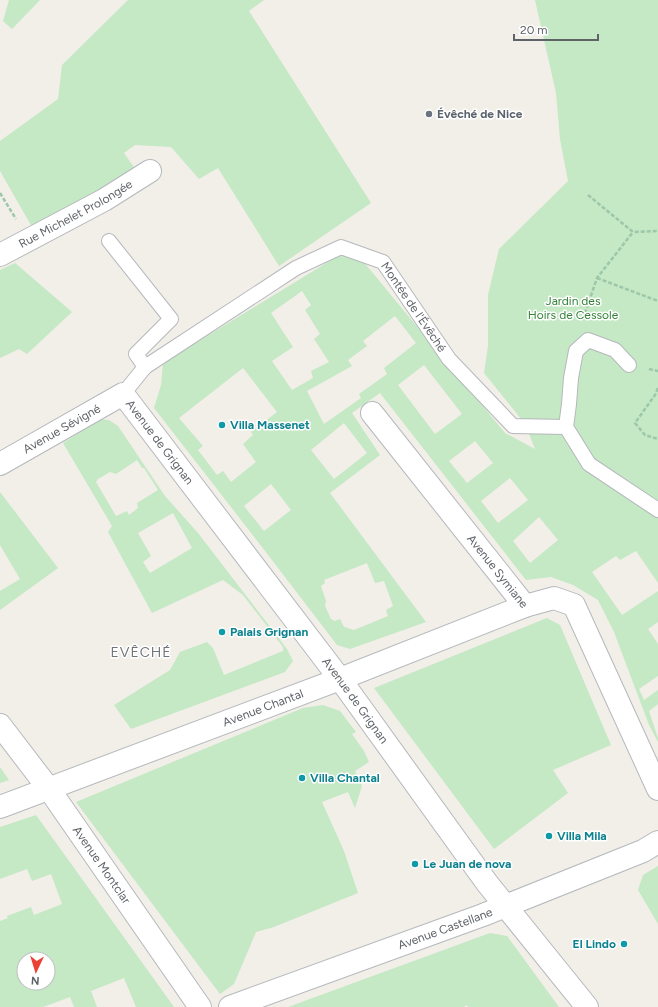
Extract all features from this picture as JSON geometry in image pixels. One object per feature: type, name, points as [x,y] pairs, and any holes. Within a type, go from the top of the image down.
[{"type":"street","name":"Rue Michelet Prolongée","points":[[0,255],[104,200],[150,171]]},
{"type":"street","name":"Avenue Sévigné","points":[[0,464],[124,394]]},
{"type":"street","name":"Avenue de Grignan","points":[[124,394],[340,679],[487,883],[587,1007]]},
{"type":"street","name":"Avenue Symiane","points":[[372,413],[525,606],[554,598],[574,605],[658,789]]},
{"type":"street","name":"Avenue Chantal","points":[[0,807],[340,679],[525,606]]},
{"type":"street","name":"Avenue Montclar","points":[[0,725],[49,789],[200,1007]]},
{"type":"street","name":"Avenue Castellane","points":[[230,1007],[506,906],[643,851],[658,842]]},
{"type":"lane","points":[[109,241],[171,319],[136,354],[145,367]]},
{"type":"lane","name":"Montée de l'Évêché","points":[[124,394],[145,367],[296,268],[341,247],[383,262],[449,359],[513,426],[566,427]]},
{"type":"lane","points":[[629,365],[614,350],[588,340],[576,351],[571,378],[570,404],[566,427],[589,464],[658,510]]},
{"type":"path","points":[[588,195],[632,232],[658,231]]},
{"type":"path","points":[[576,351],[585,311],[597,278],[632,232]]},
{"type":"path","points":[[597,278],[658,301]]},
{"type":"path","points":[[658,388],[655,395],[635,422],[645,435],[658,438]]},
{"type":"green space","points":[[9,0],[40,0],[12,29],[3,21]]},
{"type":"green space","points":[[128,0],[264,0],[249,11],[371,203],[279,266],[218,168],[199,179],[171,147],[135,145],[124,153],[136,170],[32,227],[0,171],[0,141],[58,99],[62,65]]},
{"type":"green space","name":"Jardin des Hoirs de Cessole","points":[[535,0],[658,0],[658,583],[636,551],[620,560],[616,556],[592,572],[622,615],[658,591],[658,622],[648,629],[658,644],[658,676],[639,689],[644,700],[658,690],[658,704],[649,711],[658,742],[649,725],[614,632],[598,600],[573,585],[551,577],[526,580],[380,393],[352,413],[380,455],[330,493],[426,622],[350,649],[337,645],[154,408],[161,385],[163,363],[341,254],[362,260],[505,433],[535,449],[525,424],[484,373],[488,346],[488,295],[499,249],[568,181],[560,139],[556,93]],"holes":[[[302,291],[311,305],[305,310],[320,334],[314,339],[329,362],[311,371],[313,378],[292,390],[272,361],[293,347],[271,313]],[[395,316],[416,343],[384,368],[387,374],[359,394],[361,398],[324,424],[307,391],[352,366],[348,360],[367,346],[363,341]],[[424,365],[462,414],[435,434],[398,385]],[[243,368],[277,412],[251,432],[253,435],[243,444],[256,462],[231,482],[223,471],[217,475],[198,450],[203,446],[179,418]],[[344,423],[367,453],[334,479],[311,450]],[[475,441],[493,463],[467,483],[449,461]],[[510,478],[528,500],[498,523],[481,501]],[[271,484],[291,510],[264,531],[244,506]],[[539,517],[558,540],[530,563],[513,541]],[[367,563],[375,583],[384,581],[393,606],[386,610],[388,616],[354,630],[344,627],[340,619],[335,621],[331,619],[325,606],[326,601],[321,586],[325,583],[324,580]]]},
{"type":"green space","points":[[15,263],[72,312],[27,354],[19,349],[0,358],[0,270]]},
{"type":"green space","points":[[100,419],[109,420],[118,426],[165,496],[198,533],[287,649],[293,661],[285,672],[131,729],[114,705],[170,670],[180,652],[207,642],[213,648],[224,675],[283,651],[283,647],[243,595],[223,580],[152,613],[108,532],[112,526],[63,443]],"holes":[[[137,460],[158,490],[137,503],[138,508],[129,515],[127,511],[116,516],[96,482],[98,479],[110,472],[116,474]],[[173,513],[192,548],[150,573],[143,562],[151,556],[138,533]]]},
{"type":"green space","points":[[0,492],[58,568],[0,610],[0,591],[20,579],[0,545]]},
{"type":"green space","points":[[547,618],[560,625],[611,745],[553,770],[568,793],[494,849],[374,688]]},
{"type":"green space","points":[[323,705],[340,711],[356,732],[352,734],[364,751],[369,762],[355,771],[362,786],[355,808],[348,792],[322,802],[344,851],[358,893],[274,927],[256,932],[234,984],[220,994],[76,802],[303,708]]},
{"type":"green space","points":[[0,767],[9,780],[0,783]]},
{"type":"green space","points":[[36,815],[174,1007],[136,1007],[124,978],[91,991],[97,1007],[74,1007],[70,997],[43,1007],[0,1007],[0,921],[8,918],[7,916],[31,907],[34,915],[62,904],[51,874],[32,881],[27,869],[0,879],[0,827]]},
{"type":"green space","points":[[658,866],[658,924],[638,890],[643,875]]},
{"type":"green space","points":[[490,933],[507,936],[559,1007],[468,1007],[467,1005],[464,1007],[288,1007]]},
{"type":"place","name":"Évêché de Nice","points":[[429,114]]},
{"type":"place","name":"Villa Massenet","points":[[222,425]]},
{"type":"place","name":"Palais Grignan","points":[[222,632]]},
{"type":"place","name":"Villa Chantal","points":[[302,778]]},
{"type":"place","name":"Villa Mila","points":[[549,836]]},
{"type":"place","name":"Le Juan de nova","points":[[415,864]]},
{"type":"place","name":"El Lindo","points":[[624,944]]},
{"type":"district","name":"EVÊCHÉ","points":[[141,652]]}]
